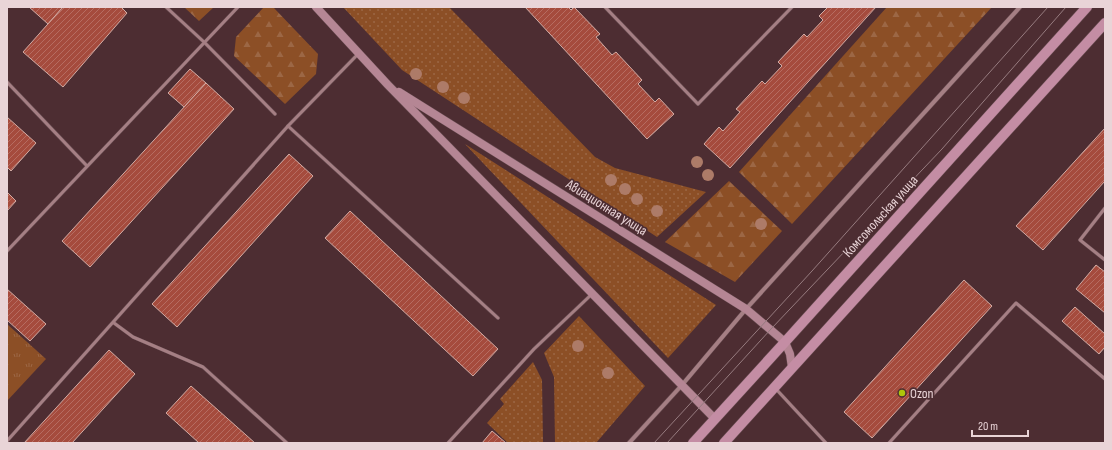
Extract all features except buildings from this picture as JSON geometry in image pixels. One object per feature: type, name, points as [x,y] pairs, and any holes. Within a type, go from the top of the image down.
[{"type":"main road","name":"Авиационная улица","points":[[316,7],[388,85],[715,419]]},
{"type":"main road","name":"Комсомольская улица","points":[[693,443],[1087,7]]},
{"type":"main road","points":[[724,443],[1105,23]]},
{"type":"main road","name":"Авиационная улица","points":[[388,85],[746,309],[785,342]]},
{"type":"main road","points":[[785,342],[790,354],[792,368]]},
{"type":"street","points":[[629,443],[682,385],[746,309],[1020,7]]},
{"type":"lane","points":[[166,7],[204,42],[275,114]]},
{"type":"lane","points":[[7,251],[238,7]]},
{"type":"lane","points":[[605,7],[698,104],[792,7]]},
{"type":"lane","points":[[7,441],[114,323],[288,126],[358,53]]},
{"type":"lane","points":[[7,82],[87,166]]},
{"type":"lane","points":[[288,126],[498,318]]},
{"type":"lane","points":[[1105,208],[1080,240],[1105,260]]},
{"type":"lane","points":[[448,443],[534,349],[592,294]]},
{"type":"lane","points":[[888,443],[1016,303],[1105,379]]},
{"type":"lane","points":[[114,323],[132,337],[203,367],[287,443]]},
{"type":"lane","points":[[774,387],[826,443]]},
{"type":"green space","points":[[184,7],[214,7],[199,21]]},
{"type":"green space","points":[[264,7],[273,7],[318,54],[316,74],[285,104],[234,56],[236,37]]},
{"type":"green space","points":[[343,7],[449,7],[595,157],[615,168],[706,192],[657,237],[402,70]]},
{"type":"green space","points":[[887,7],[992,7],[792,224],[739,172]]},
{"type":"green space","points":[[465,144],[716,305],[668,358]]},
{"type":"green space","points":[[729,181],[782,231],[735,282],[665,242]]},
{"type":"green space","points":[[579,316],[645,386],[596,443],[555,443],[554,377],[544,353]]},
{"type":"green space","points":[[7,324],[46,359],[7,401]]},
{"type":"green space","points":[[533,362],[542,380],[543,443],[508,443],[487,423],[504,404],[500,399]]},
{"type":"tram line","points":[[654,443],[812,271],[1048,7]]},
{"type":"tram line","points":[[667,443],[771,329],[942,149],[1066,7]]},
{"type":"place","name":"Ozon","points":[[902,393]]}]
